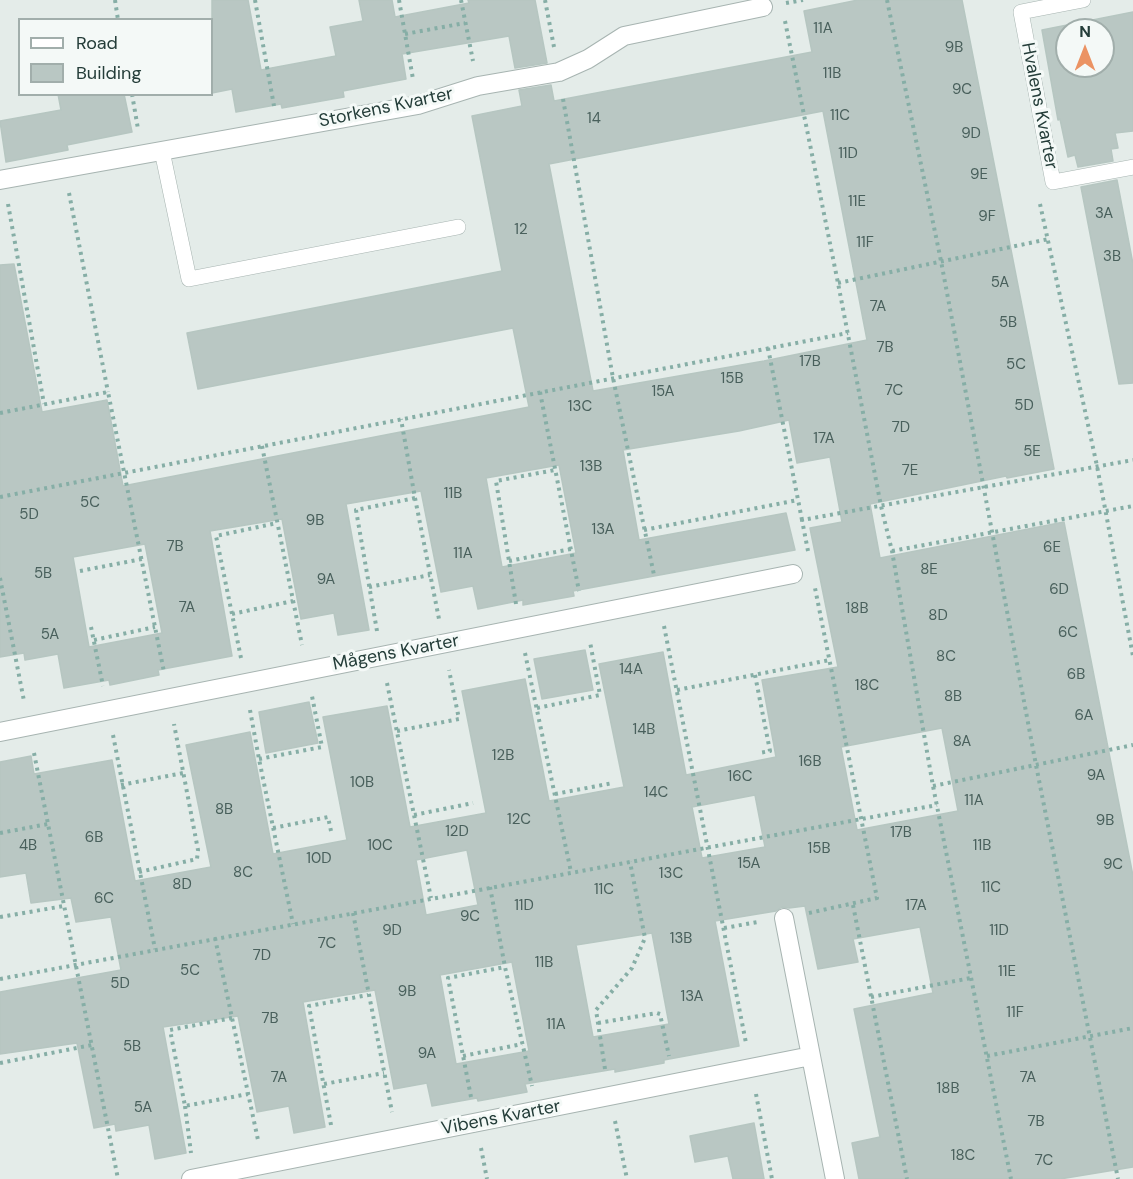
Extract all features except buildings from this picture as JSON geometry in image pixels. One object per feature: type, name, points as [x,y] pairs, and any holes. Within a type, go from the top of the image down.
[{"type":"street","name":"Storkens Kvarter","points":[[2,180],[418,105],[478,86],[559,72],[588,59],[624,36],[763,7]]},
{"type":"street","name":"Mågens Kvarter","points":[[0,732],[793,574]]},
{"type":"street","points":[[784,918],[835,1179]]},
{"type":"street","name":"Vibens Kvarter","points":[[193,1179],[811,1056]]},
{"type":"lane","name":"Hvalens Kvarter","points":[[1083,0],[1021,12],[1053,182],[1133,167]]},
{"type":"lane","points":[[162,151],[189,279],[458,227]]},
{"type":"path","points":[[115,0],[118,18]]},
{"type":"path","points":[[255,0],[279,130]]},
{"type":"path","points":[[399,0],[418,105]]},
{"type":"path","points":[[461,0],[478,86]]},
{"type":"path","points":[[544,0],[559,72]]},
{"type":"path","points":[[887,0],[941,261],[1036,765],[1118,1179]]},
{"type":"path","points":[[784,15],[880,506],[892,551],[933,786],[1011,1179]]},
{"type":"path","points":[[405,34],[465,23]]},
{"type":"path","points":[[132,96],[142,154]]},
{"type":"path","points":[[64,168],[125,472]]},
{"type":"path","points":[[2,180],[44,404]]},
{"type":"path","points":[[1039,199],[1097,466],[1133,656]]},
{"type":"path","points":[[838,283],[1049,239]]},
{"type":"path","points":[[0,497],[848,333]]},
{"type":"path","points":[[724,928],[877,898],[768,348]]},
{"type":"path","points":[[0,413],[108,392]]},
{"type":"path","points":[[537,708],[600,696],[540,392]]},
{"type":"path","points":[[259,759],[322,747],[262,446]]},
{"type":"path","points":[[802,520],[1133,460]]},
{"type":"path","points":[[397,731],[459,719],[415,498]]},
{"type":"path","points":[[645,530],[798,500]]},
{"type":"path","points":[[892,551],[1133,506]]},
{"type":"path","points":[[277,523],[216,536],[293,924]]},
{"type":"path","points":[[509,561],[571,549]]},
{"type":"path","points":[[80,571],[142,559]]},
{"type":"path","points":[[793,574],[812,570]]},
{"type":"path","points":[[369,587],[430,575]]},
{"type":"path","points":[[0,578],[118,1179]]},
{"type":"path","points":[[232,614],[293,601]]},
{"type":"path","points":[[91,627],[155,949]]},
{"type":"path","points":[[94,640],[155,627]]},
{"type":"path","points":[[677,690],[830,660]]},
{"type":"path","points":[[755,675],[770,751],[759,753]]},
{"type":"path","points":[[933,786],[1133,745]]},
{"type":"path","points":[[122,785],[183,773]]},
{"type":"path","points":[[555,794],[613,783]]},
{"type":"path","points":[[414,815],[473,803]]},
{"type":"path","points":[[0,979],[937,805]]},
{"type":"path","points":[[273,828],[328,817],[331,831]]},
{"type":"path","points":[[0,833],[48,824]]},
{"type":"path","points":[[627,1179],[596,1010],[597,1006],[632,968],[645,938],[630,861]]},
{"type":"path","points":[[490,887],[505,968],[537,1111]]},
{"type":"path","points":[[854,904],[907,1179]]},
{"type":"path","points":[[0,916],[64,906]]},
{"type":"path","points":[[353,913],[397,1138]]},
{"type":"path","points":[[215,938],[263,1165]]},
{"type":"path","points":[[477,1123],[448,978],[505,968]]},
{"type":"path","points":[[871,997],[971,978]]},
{"type":"path","points":[[336,1150],[309,1006],[368,995]]},
{"type":"path","points":[[598,1023],[660,1014],[675,1084]]},
{"type":"path","points":[[193,1179],[185,1106],[170,1030],[232,1018]]},
{"type":"path","points":[[987,1056],[1133,1028]]},
{"type":"path","points":[[463,1056],[522,1044]]},
{"type":"path","points":[[0,1063],[92,1045]]},
{"type":"path","points":[[324,1084],[384,1072]]},
{"type":"path","points":[[185,1106],[248,1094]]}]
